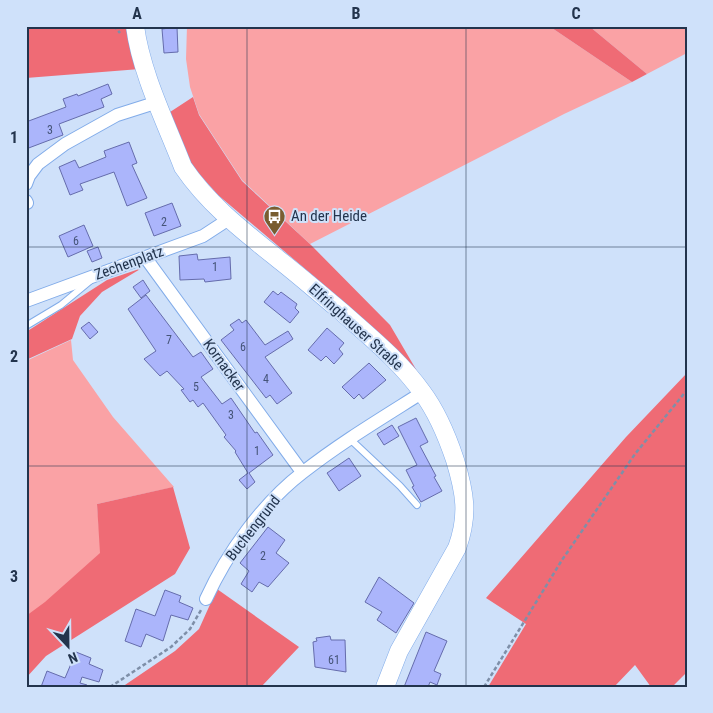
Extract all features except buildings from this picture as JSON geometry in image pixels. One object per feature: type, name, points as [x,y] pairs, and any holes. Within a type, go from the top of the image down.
[{"type":"main road","name":"Elfringhauser Straße","points":[[135,26],[139,50],[183,167],[203,194],[398,362],[423,392],[437,416],[450,446],[461,480],[465,504],[463,532],[457,548],[399,651],[385,687]]},
{"type":"street","points":[[26,184],[29,176],[38,164],[65,144],[117,115],[158,102]]},
{"type":"street","name":"Zechenplatz","points":[[26,301],[202,236],[229,218]]},
{"type":"street","name":"Kornacker","points":[[145,257],[302,472]]},
{"type":"street","name":"Buchengrund","points":[[206,599],[217,575],[264,509],[302,472],[423,392]]},
{"type":"lane","points":[[26,326],[61,305],[98,274]]},
{"type":"lane","points":[[350,439],[400,486],[416,505]]},
{"type":"path","points":[[484,687],[562,560],[635,454],[687,390]]},
{"type":"path","points":[[110,687],[171,647],[190,630],[206,599]]},
{"type":"shaded area","points":[[26,26],[130,26],[140,69],[26,78]]},
{"type":"shaded area","points":[[187,26],[549,26],[632,82],[564,114],[310,244],[242,180],[199,114],[190,87],[186,59]]},
{"type":"shaded area","points":[[549,26],[589,26],[647,74],[632,82]]},
{"type":"shaded area","points":[[589,26],[687,26],[687,53],[647,74]]},
{"type":"shaded area","points":[[193,97],[199,115],[242,181],[311,245],[390,325],[417,371],[343,301],[218,195],[200,175],[186,157],[167,114]]},
{"type":"shaded area","points":[[142,268],[102,292],[80,316],[72,339],[26,360],[26,332],[107,280]]},
{"type":"shaded area","points":[[71,340],[73,360],[113,417],[174,487],[97,504],[101,553],[45,603],[26,617],[26,361]]},
{"type":"shaded area","points":[[687,373],[687,672],[672,687],[651,687],[635,665],[614,687],[488,687],[526,624],[486,598],[626,437]]},
{"type":"shaded area","points":[[173,487],[190,548],[175,574],[46,656],[26,678],[26,616],[45,602],[100,553],[97,504]]},
{"type":"shaded area","points":[[217,589],[299,647],[261,687],[122,687],[175,651],[199,629]]},
{"type":"place","name":"An der Heide","points":[[275,235]]}]
